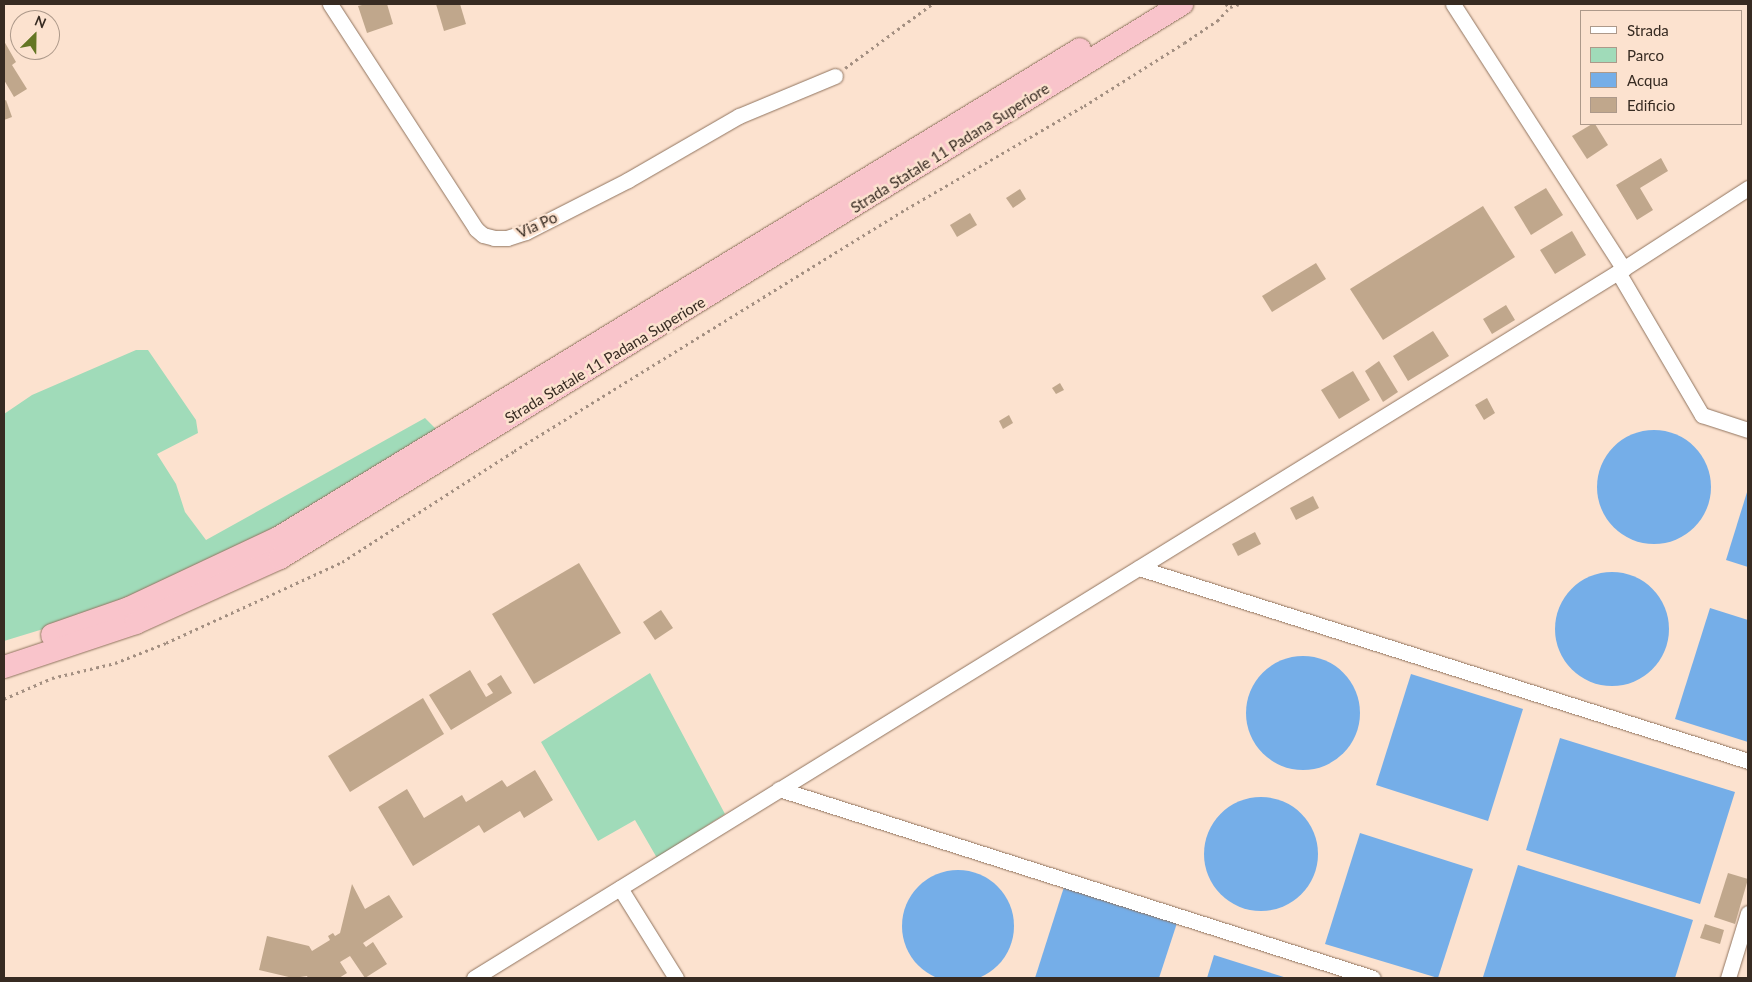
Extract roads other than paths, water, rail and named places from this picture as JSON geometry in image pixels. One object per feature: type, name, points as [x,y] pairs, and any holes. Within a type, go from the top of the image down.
[{"type":"highway","name":"Strada Statale 11 Padana Superiore","points":[[4,651],[129,608],[278,538],[1153,4]]},
{"type":"highway","name":"Strada Statale 11 Padana Superiore","points":[[4,667],[136,623],[280,558],[1182,4]]},
{"type":"street","name":"Via Po","points":[[330,4],[476,229],[483,235],[494,238],[507,238],[526,232],[628,180],[740,116],[835,76]]},
{"type":"street","points":[[1453,4],[1621,270],[1702,415],[1748,430]]},
{"type":"street","points":[[474,978],[1621,270],[1748,188]]},
{"type":"street","points":[[1139,568],[1748,761]]},
{"type":"street","points":[[779,789],[1372,978]]},
{"type":"street","points":[[620,888],[676,978]]},
{"type":"street","points":[[1728,978],[1748,913]]},
{"type":"water","points":[[1654,430],[1676,435],[1694,447],[1706,465],[1711,487],[1706,509],[1694,527],[1676,539],[1654,544],[1632,539],[1614,527],[1602,509],[1597,487],[1602,465],[1614,447],[1632,435]]},
{"type":"water","points":[[1748,489],[1748,567],[1726,560]]},
{"type":"water","points":[[1612,572],[1634,577],[1652,589],[1664,607],[1669,629],[1664,651],[1652,669],[1634,681],[1612,686],[1590,681],[1572,669],[1560,651],[1555,629],[1560,607],[1572,589],[1590,577]]},
{"type":"water","points":[[1710,608],[1748,620],[1748,742],[1675,719]]},
{"type":"water","points":[[1303,656],[1325,661],[1343,673],[1355,691],[1360,713],[1355,735],[1343,753],[1325,765],[1303,770],[1281,765],[1263,753],[1251,735],[1246,713],[1251,691],[1263,673],[1281,661]]},
{"type":"water","points":[[1411,674],[1523,709],[1488,821],[1376,785]]},
{"type":"water","points":[[1560,738],[1735,792],[1700,904],[1526,850]]},
{"type":"water","points":[[1261,797],[1283,802],[1301,814],[1313,832],[1318,854],[1313,876],[1301,894],[1283,906],[1261,911],[1239,906],[1221,894],[1209,876],[1204,854],[1209,832],[1221,814],[1239,802]]},
{"type":"water","points":[[1360,833],[1473,869],[1438,978],[1325,944]]},
{"type":"water","points":[[1518,865],[1693,920],[1675,978],[1483,977]]},
{"type":"water","points":[[958,870],[980,874],[998,886],[1010,904],[1014,926],[1010,948],[998,966],[980,978],[958,982],[936,978],[918,966],[906,948],[902,926],[906,904],[918,886],[936,874]]},
{"type":"water","points":[[1064,887],[1177,923],[1159,978],[1035,978]]},
{"type":"water","points":[[1214,955],[1287,978],[1207,978]]}]
